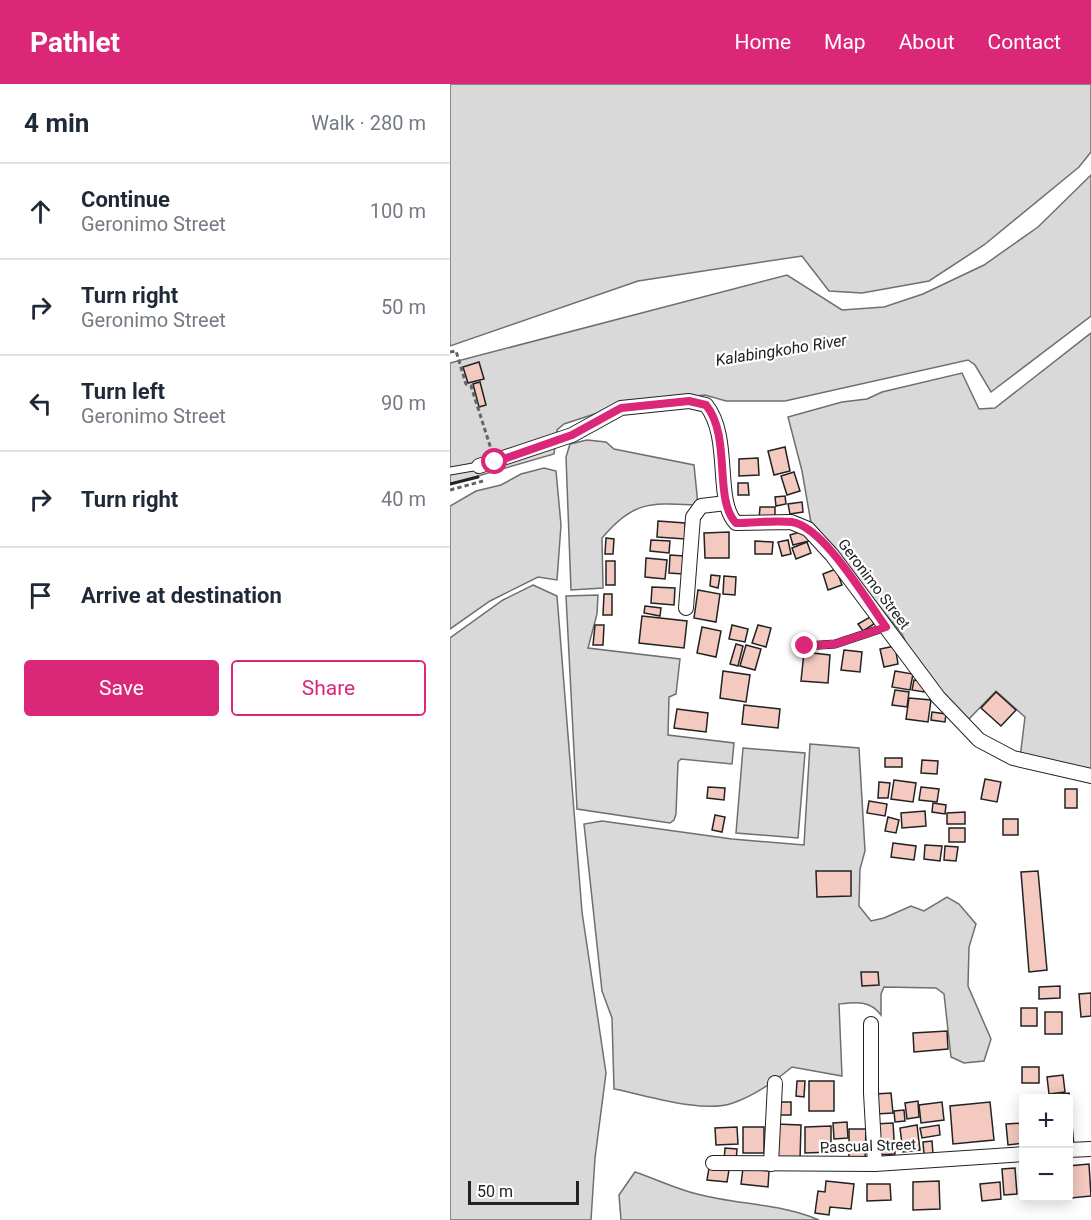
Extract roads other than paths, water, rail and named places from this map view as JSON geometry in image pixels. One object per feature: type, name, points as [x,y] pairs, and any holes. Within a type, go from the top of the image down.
[{"type":"street","points":[[479,466],[525,453],[572,435],[621,408],[698,402],[706,405],[714,418],[718,432],[726,503],[701,506],[693,517],[686,608]]},
{"type":"street","name":"Geronimo Street","points":[[726,503],[730,518],[736,523],[792,522],[808,529],[832,555],[938,697],[979,740],[994,750],[1013,758],[1091,776]]},
{"type":"street","points":[[871,1024],[871,1093],[875,1164]]},
{"type":"street","points":[[771,1164],[775,1083]]},
{"type":"street","points":[[1073,1150],[1091,1149]]},
{"type":"street","name":"Pascual Street","points":[[713,1163],[875,1164],[1019,1154]]},
{"type":"lane","points":[[450,471],[479,466]]},
{"type":"lane","points":[[805,646],[835,644],[886,627]]},
{"type":"water","points":[[450,84],[1091,84],[1091,152],[1079,167],[984,245],[929,281],[862,293],[829,291],[802,256],[638,281],[450,346]]},
{"type":"water","name":"Kalabingkoho River","points":[[1091,175],[1091,316],[991,392],[975,365],[968,360],[785,401],[726,401],[705,395],[625,404],[564,424],[557,430],[554,454],[450,484],[450,363],[787,275],[842,310],[884,307],[923,294],[984,265],[1038,227]]},
{"type":"water","points":[[1091,333],[1091,771],[1020,758],[1025,717],[996,691],[966,722],[913,657],[902,634],[811,523],[802,471],[788,417],[842,402],[867,399],[882,392],[962,373],[979,409],[995,408]]},
{"type":"water","points":[[587,440],[606,442],[614,449],[694,465],[698,505],[655,505],[634,510],[602,538],[603,588],[571,590],[566,457],[570,444]]},
{"type":"water","points":[[544,468],[556,471],[561,525],[557,580],[538,577],[490,601],[450,629],[450,506],[476,491],[501,485],[521,474]]},
{"type":"water","points":[[533,585],[557,596],[582,912],[606,1073],[595,1158],[591,1220],[450,1220],[450,638],[503,600]]},
{"type":"water","points":[[598,595],[597,614],[588,648],[680,659],[676,694],[669,697],[668,735],[734,743],[732,764],[681,759],[678,762],[676,814],[670,823],[577,809],[566,596]]},
{"type":"water","points":[[810,744],[859,748],[865,851],[860,869],[859,906],[871,921],[911,906],[924,911],[947,897],[959,904],[976,924],[969,947],[968,986],[991,1039],[984,1061],[964,1063],[951,1057],[944,994],[936,988],[884,987],[881,994],[881,1015],[867,1004],[839,1004],[842,1076],[792,1067],[757,1092],[721,1106],[691,1105],[614,1089],[612,1018],[602,991],[584,824],[602,821],[732,839],[804,845]]},
{"type":"water","points":[[743,748],[805,753],[798,838],[736,833]]},
{"type":"water","points":[[635,1172],[697,1194],[789,1210],[819,1220],[621,1220],[619,1195]]}]
